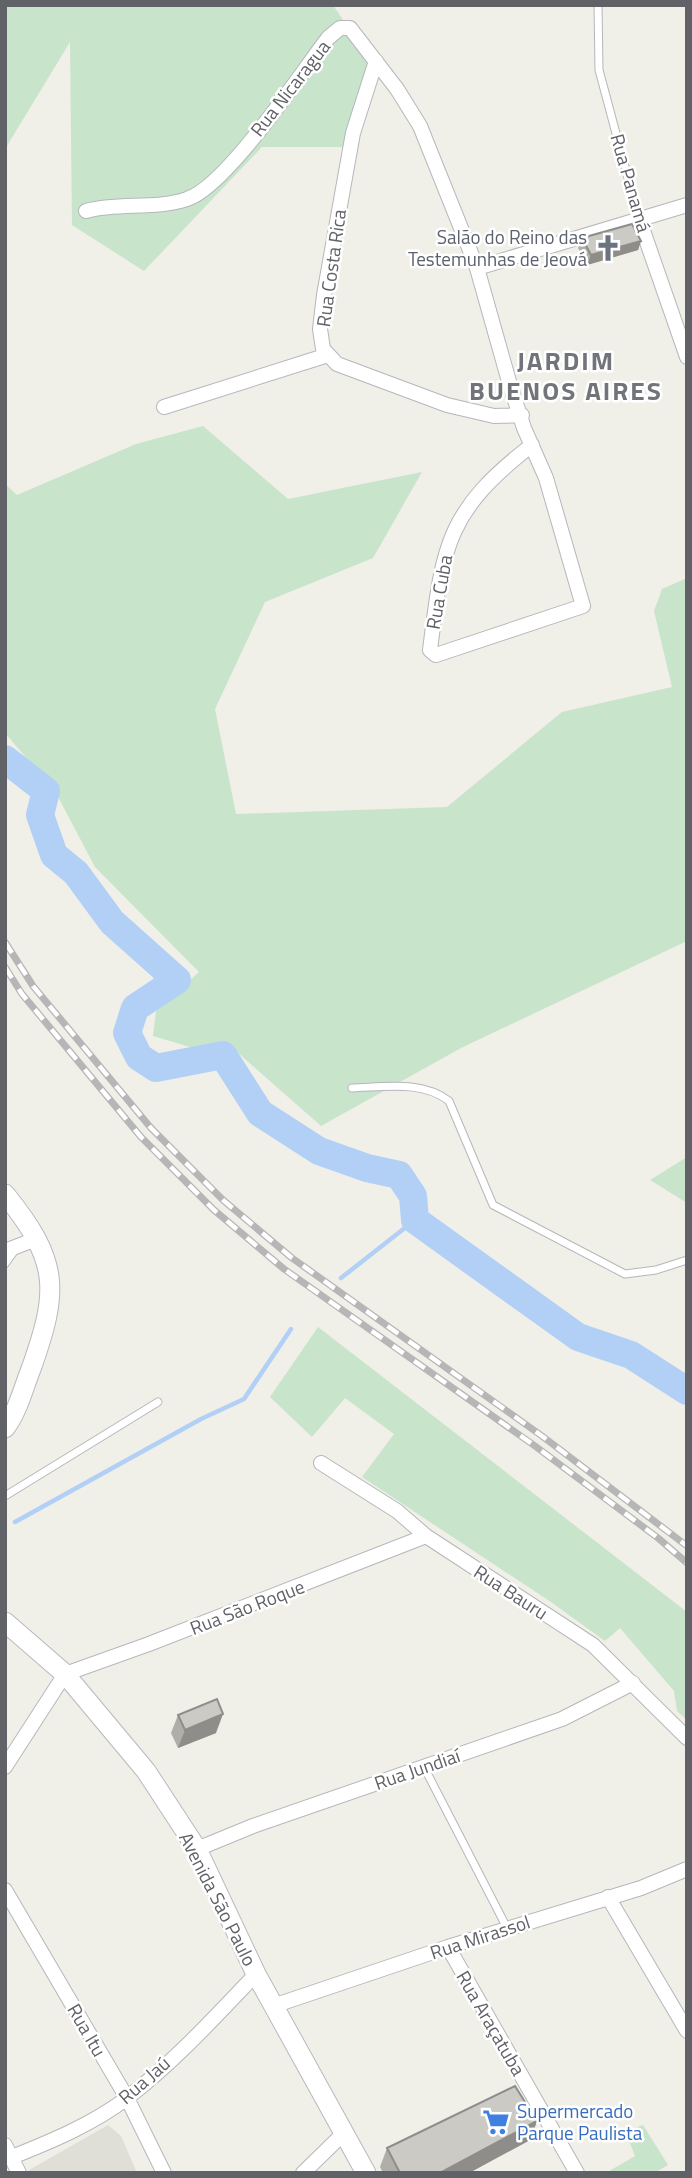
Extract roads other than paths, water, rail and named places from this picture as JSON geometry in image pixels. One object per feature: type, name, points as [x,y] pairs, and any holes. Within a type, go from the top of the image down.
[{"type":"main road","points":[[5,1194],[20,1245],[52,1286],[50,1310],[13,1417],[5,1428]]},
{"type":"main road","name":"Avenida São Paulo","points":[[5,1622],[65,1674],[146,1771],[197,1849],[256,1974],[366,2173]]},
{"type":"street","name":"Rua Nicaragua","points":[[86,211],[177,202],[197,194],[226,168],[266,121],[335,31],[347,27],[354,30],[420,126],[477,268],[510,385],[546,478],[583,606]]},
{"type":"street","name":"Rua Costa Rica","points":[[376,61],[353,134],[324,295],[321,342],[337,364],[447,405],[494,416],[522,415]]},
{"type":"street","points":[[477,268],[687,205]]},
{"type":"street","name":"Rua Panamá","points":[[639,219],[687,357]]},
{"type":"street","points":[[164,407],[328,355]]},
{"type":"street","name":"Rua Cuba","points":[[531,445],[485,485],[458,521],[443,557],[430,650],[436,655],[583,606]]},
{"type":"street","name":"Rua Bauru","points":[[321,1463],[397,1511],[426,1536],[593,1645],[687,1738]]},
{"type":"street","name":"Rua São Roque","points":[[65,1674],[426,1536]]},
{"type":"street","points":[[5,1767],[65,1674]]},
{"type":"street","name":"Rua Jundiaí","points":[[197,1849],[253,1826],[562,1719],[633,1683]]},
{"type":"street","name":"Rua Mirassol","points":[[273,2006],[687,1869]]},
{"type":"street","name":"Rua Itu","points":[[5,1890],[128,2098],[164,2173]]},
{"type":"street","points":[[608,1897],[687,2031]]},
{"type":"street","name":"Rua Araçatuba","points":[[447,1947],[576,2173]]},
{"type":"street","name":"Rua Jaú","points":[[9,2151],[72,2132],[128,2098],[256,1974]]},
{"type":"street","points":[[303,2173],[343,2134]]},
{"type":"street","points":[[9,2151],[19,2173]]},
{"type":"lane","name":"Rua Panamá","points":[[598,5],[599,70],[639,219]]},
{"type":"lane","points":[[352,1088],[420,1087],[437,1091],[449,1101],[493,1205],[625,1274],[656,1270],[687,1260]]},
{"type":"lane","points":[[5,1264],[20,1245]]},
{"type":"lane","points":[[5,1496],[158,1402]]},
{"type":"lane","points":[[424,1767],[507,1928]]},
{"type":"waterway","points":[[5,759],[46,791],[40,815],[54,855],[76,873],[112,922],[177,980],[135,1008],[127,1033],[139,1057],[156,1068],[223,1055],[260,1113],[319,1151],[367,1168],[399,1175],[413,1196],[415,1220],[578,1337],[631,1355],[687,1391]]},
{"type":"waterway","points":[[341,1278],[415,1220]]},
{"type":"waterway","points":[[15,1522],[201,1419],[244,1399],[291,1329]]},
{"type":"railway","points":[[5,942],[33,986],[151,1128],[223,1200],[292,1258],[542,1436],[687,1546]]},
{"type":"railway","points":[[5,967],[22,994],[141,1137],[214,1210],[284,1269],[535,1446],[658,1538],[687,1563]]},
{"type":"place","name":"Salão do Reino das Testemunhas de Jeová","points":[[608,248]]},
{"type":"place","name":"Supermercado Parque Paulista","points":[[496,2122]]},
{"type":"district","name":"JARDIM BUENOS AIRES","points":[[566,376]]}]
